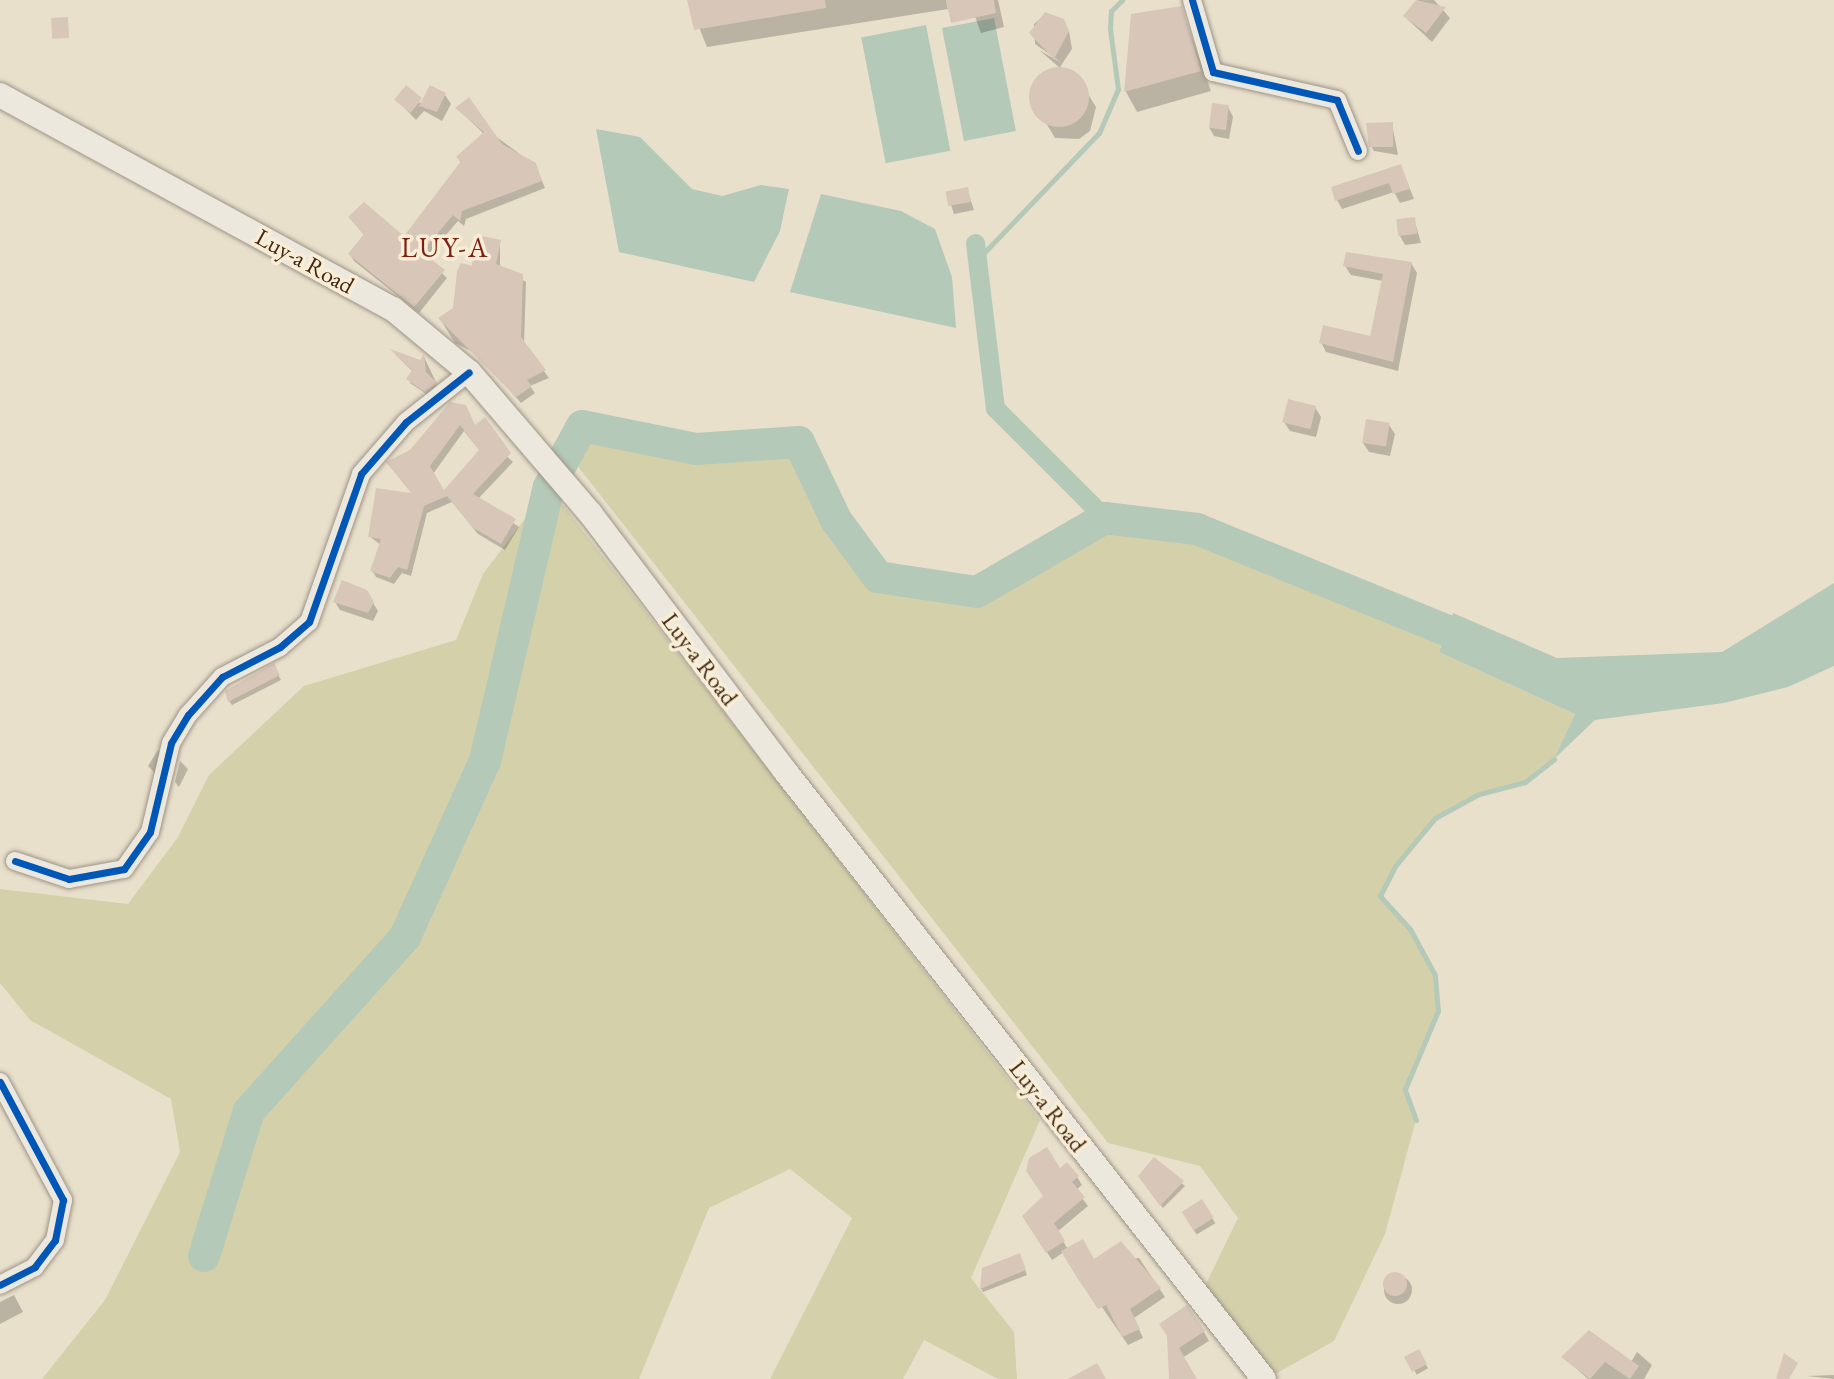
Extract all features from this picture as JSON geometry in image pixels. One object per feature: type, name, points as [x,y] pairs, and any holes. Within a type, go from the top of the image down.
[{"type":"main road","name":"Luy-a Road","points":[[0,95],[393,309],[469,372],[590,513],[785,771],[1264,1379]]},
{"type":"street","points":[[1192,0],[1213,72],[1337,100],[1358,151]]},
{"type":"street","points":[[15,860],[69,878],[124,869],[150,832],[171,743],[188,715],[222,677],[280,647],[309,622],[361,474],[406,422],[469,372]]},
{"type":"street","points":[[0,1082],[64,1200],[49,1249],[35,1267],[0,1285]]},
{"type":"shaded area","points":[[994,18],[1016,131],[964,141],[942,28]]},
{"type":"shaded area","points":[[926,25],[950,151],[886,163],[861,38]]},
{"type":"shaded area","points":[[596,129],[640,137],[692,189],[722,196],[761,185],[789,189],[780,231],[754,282],[619,252]]},
{"type":"shaded area","points":[[821,194],[901,211],[935,229],[952,277],[956,328],[790,292]]},
{"type":"shaded area","points":[[582,426],[696,449],[799,442],[836,520],[878,576],[977,592],[1105,518],[1197,529],[1446,630],[1439,652],[1575,714],[1554,759],[1525,782],[1479,794],[1435,818],[1396,865],[1380,896],[1410,929],[1435,975],[1438,1011],[1405,1089],[1416,1120],[1385,1234],[1334,1341],[1268,1378],[1201,1294],[1238,1218],[1200,1166],[1108,1143],[576,464],[569,453]]},
{"type":"shaded area","points":[[549,487],[1040,1120],[971,1278],[1014,1332],[1017,1379],[998,1379],[924,1340],[903,1379],[770,1379],[852,1218],[790,1169],[709,1208],[639,1379],[42,1379],[105,1300],[180,1152],[171,1099],[30,1020],[0,983],[0,889],[128,904],[178,837],[209,775],[304,686],[456,640],[483,574]]},
{"type":"shaded area","points":[[1834,583],[1834,666],[1788,687],[1724,703],[1595,720],[1554,759],[1575,714],[1439,652],[1453,613],[1557,658],[1722,652]]},
{"type":"building","points":[[687,0],[825,0],[826,8],[694,30]]},
{"type":"building","points":[[946,0],[994,0],[996,13],[951,23]]},
{"type":"building","points":[[1416,0],[1446,7],[1426,33],[1403,16]]},
{"type":"building","points":[[1182,6],[1201,71],[1124,92],[1131,14]]},
{"type":"building","points":[[1045,12],[1064,19],[1069,31],[1054,59],[1029,33]]},
{"type":"building","points":[[68,17],[69,38],[52,39],[51,18]]},
{"type":"building","points":[[1059,67],[1076,72],[1084,80],[1089,97],[1084,114],[1076,122],[1059,127],[1042,122],[1034,114],[1029,97],[1034,80],[1042,72]]},
{"type":"building","points":[[406,85],[422,98],[410,113],[394,100]]},
{"type":"building","points":[[430,85],[446,93],[437,112],[419,106]]},
{"type":"building","points":[[469,97],[502,144],[536,163],[542,181],[462,211],[460,221],[453,215],[422,252],[445,270],[414,307],[348,254],[364,234],[348,217],[364,202],[404,236],[461,161],[456,157],[484,132],[455,108]]},
{"type":"building","points":[[1212,103],[1229,105],[1226,130],[1209,128]]},
{"type":"building","points":[[1393,122],[1393,147],[1369,147],[1366,123]]},
{"type":"building","points":[[1401,164],[1410,189],[1393,194],[1389,183],[1335,201],[1331,187]]},
{"type":"building","points":[[968,187],[971,202],[948,206],[945,191]]},
{"type":"building","points":[[1415,217],[1417,234],[1398,236],[1396,219]]},
{"type":"building","points":[[477,235],[501,240],[496,264],[523,274],[521,337],[546,370],[527,380],[532,386],[516,397],[438,318],[453,308],[457,271],[461,263],[472,266]]},
{"type":"building","points":[[1346,252],[1412,262],[1393,362],[1319,343],[1323,325],[1370,336],[1383,274],[1343,266]]},
{"type":"building","points":[[390,349],[420,360],[424,354],[426,372],[437,383],[425,392],[406,379],[412,370]]},
{"type":"building","points":[[1288,399],[1316,406],[1310,429],[1282,422]]},
{"type":"building","points":[[450,402],[466,405],[475,425],[485,417],[511,453],[473,494],[516,519],[501,544],[472,527],[447,496],[424,506],[407,570],[398,567],[390,578],[370,571],[381,539],[368,537],[376,488],[411,493],[386,462],[410,450]],"holes":[[[460,425],[479,450],[444,490],[430,466]]]},
{"type":"building","points":[[1366,419],[1390,423],[1386,446],[1362,443]]},
{"type":"building","points":[[342,580],[367,590],[374,602],[368,613],[333,602]]},
{"type":"building","points":[[274,663],[280,675],[228,702],[225,691]]},
{"type":"building","points":[[1047,1147],[1060,1168],[1067,1162],[1079,1176],[1072,1182],[1085,1197],[1054,1223],[1065,1241],[1046,1253],[1022,1216],[1043,1196],[1026,1171],[1029,1158]]},
{"type":"building","points":[[1154,1157],[1184,1181],[1160,1206],[1138,1176]]},
{"type":"building","points":[[1202,1199],[1214,1218],[1193,1230],[1182,1212]]},
{"type":"building","points":[[1083,1239],[1094,1259],[1121,1241],[1161,1288],[1130,1309],[1140,1329],[1122,1337],[1106,1305],[1098,1309],[1076,1276],[1061,1251]]},
{"type":"building","points":[[1020,1253],[1026,1270],[980,1289],[982,1268]]},
{"type":"building","points":[[1395,1272],[1404,1275],[1407,1284],[1404,1293],[1395,1296],[1386,1293],[1383,1284],[1386,1275]]},
{"type":"building","points":[[1187,1305],[1205,1331],[1179,1348],[1197,1379],[1169,1379],[1167,1336],[1159,1324]]},
{"type":"building","points":[[1589,1330],[1639,1366],[1630,1379],[1605,1362],[1590,1379],[1561,1357]]},
{"type":"building","points":[[1419,1349],[1427,1364],[1412,1372],[1404,1357]]},
{"type":"building","points":[[1784,1353],[1798,1363],[1789,1379],[1776,1379]]},
{"type":"building","points":[[1097,1363],[1106,1379],[1068,1379]]},
{"type":"waterway","points":[[977,260],[1099,133],[1118,89],[1110,29],[1111,11],[1122,0]]},
{"type":"waterway","points":[[975,243],[995,408],[1105,518]]},
{"type":"waterway","points":[[204,1256],[249,1111],[405,937],[485,761],[549,487],[582,426],[696,449],[799,442],[836,520],[878,577],[977,592],[1105,518],[1197,529],[1446,630]]},
{"type":"waterway","points":[[1416,1120],[1405,1089],[1438,1011],[1435,975],[1410,929],[1380,896],[1396,865],[1435,818],[1479,794],[1525,782],[1554,759]]},
{"type":"cycle path","points":[[1192,0],[1213,72],[1337,100],[1358,151]]},
{"type":"cycle path","points":[[15,861],[69,879],[124,869],[150,832],[171,743],[188,715],[222,677],[280,647],[309,622],[361,474],[406,422],[469,372]]},
{"type":"cycle path","points":[[0,1082],[63,1200],[55,1240],[35,1267],[0,1285]]},
{"type":"district","name":"LUY-A","points":[[445,247]]}]
